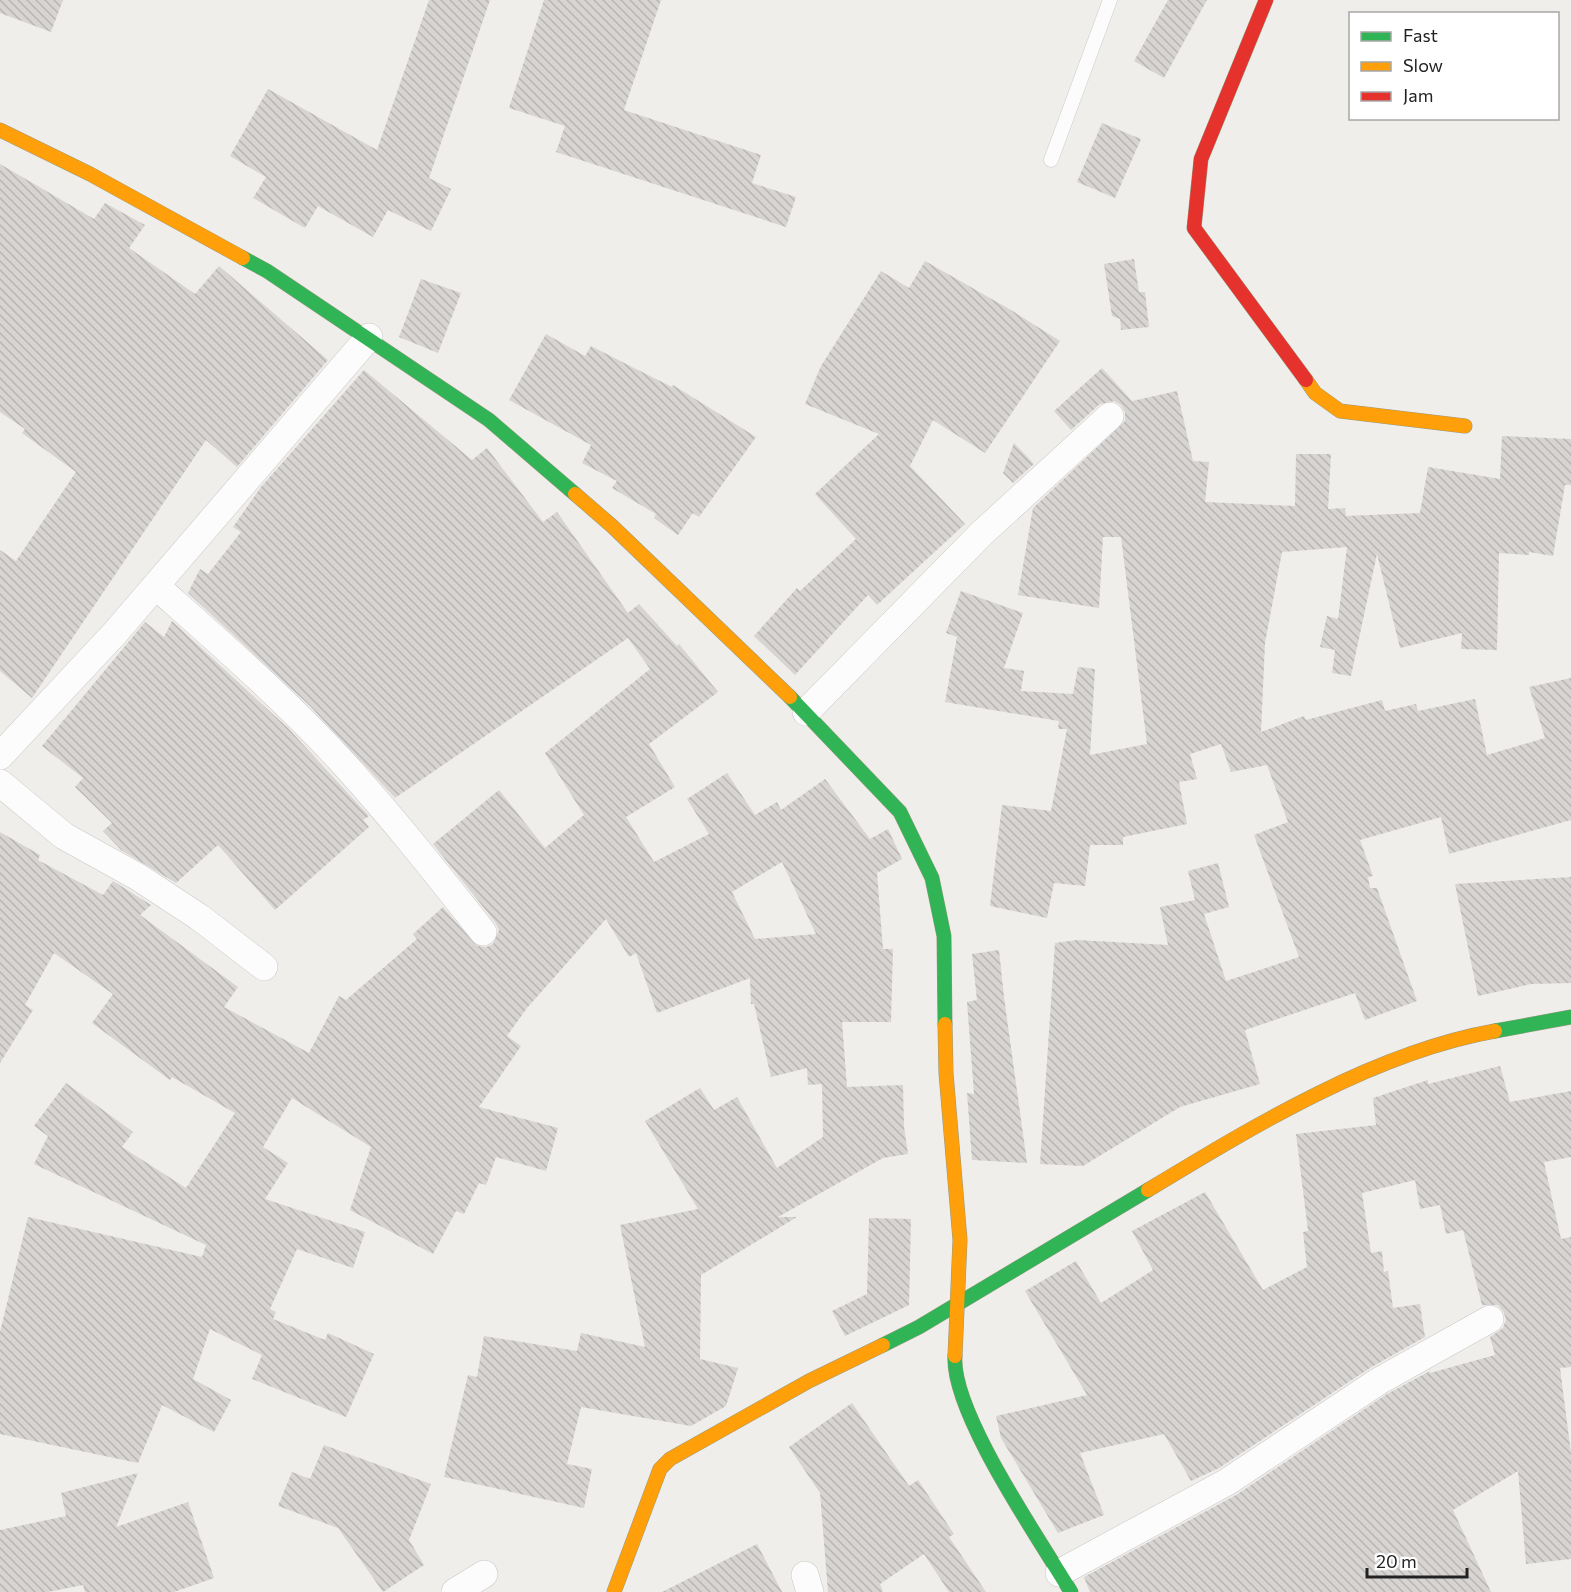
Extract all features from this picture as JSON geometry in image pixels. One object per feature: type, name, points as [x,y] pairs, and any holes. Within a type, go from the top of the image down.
[{"type":"street","points":[[1266,0],[1201,159],[1194,228],[1316,393],[1340,411],[1465,426]]},
{"type":"street","points":[[0,130],[90,174],[267,271],[369,337],[489,420],[612,526],[806,712],[900,812],[932,878],[944,936],[946,1073],[956,1171],[959,1301],[954,1367],[974,1429],[1065,1582],[1227,1482],[1379,1382],[1490,1318]]},
{"type":"street","points":[[0,756],[156,586],[369,337]]},
{"type":"street","points":[[806,712],[982,533],[1110,416]]},
{"type":"street","points":[[156,586],[262,680],[343,763],[416,847],[483,932]]},
{"type":"street","points":[[0,783],[64,836],[138,877],[199,917],[264,966]]},
{"type":"street","points":[[614,1592],[660,1469],[670,1459],[809,1381],[919,1327],[1222,1145],[1331,1088],[1455,1038],[1571,1017]]},
{"type":"street","points":[[455,1592],[484,1574]]},
{"type":"lane","points":[[1051,160],[1110,0]]},
{"type":"building","points":[[0,0],[63,0],[51,32],[0,13]]},
{"type":"building","points":[[429,0],[490,0],[429,178],[451,189],[431,231],[388,210],[373,237],[318,206],[305,228],[253,198],[266,177],[230,156],[268,89],[377,150]]},
{"type":"building","points":[[544,0],[661,0],[624,110],[761,155],[752,183],[796,197],[786,227],[556,152],[565,126],[509,108]]},
{"type":"building","points":[[1168,0],[1207,0],[1164,78],[1134,61]]},
{"type":"building","points":[[1102,123],[1141,139],[1115,198],[1077,182]]},
{"type":"building","points":[[0,164],[94,219],[105,203],[145,225],[129,248],[195,294],[219,266],[328,360],[237,467],[206,440],[32,698],[0,671],[0,550],[16,561],[76,472],[22,433],[25,429],[0,412]]},
{"type":"building","points":[[1134,259],[1139,292],[1145,292],[1149,327],[1121,330],[1120,319],[1112,316],[1104,264]]},
{"type":"building","points":[[925,261],[1060,341],[985,453],[933,420],[910,466],[965,524],[877,605],[868,595],[795,675],[754,636],[797,588],[800,591],[856,539],[815,494],[879,434],[805,404],[821,366],[881,271],[909,288]]},
{"type":"building","points":[[421,279],[461,293],[438,353],[399,337]]},
{"type":"building","points":[[546,334],[585,356],[591,346],[672,387],[673,385],[756,437],[699,517],[693,513],[678,535],[654,518],[656,514],[612,488],[617,481],[582,463],[591,445],[509,400]]},
{"type":"building","points":[[1102,368],[1132,401],[1177,391],[1193,461],[1209,462],[1205,502],[1295,506],[1296,454],[1331,454],[1328,509],[1345,508],[1346,516],[1420,513],[1428,467],[1500,479],[1502,436],[1571,439],[1571,485],[1565,485],[1553,556],[1529,552],[1529,555],[1499,553],[1497,650],[1461,649],[1462,633],[1400,648],[1377,554],[1351,676],[1332,673],[1335,650],[1320,647],[1327,616],[1338,619],[1347,547],[1282,552],[1265,643],[1261,732],[1304,716],[1306,720],[1382,700],[1385,711],[1416,704],[1418,711],[1475,699],[1487,755],[1545,738],[1529,687],[1571,678],[1571,820],[1449,854],[1441,817],[1360,840],[1373,876],[1368,877],[1370,888],[1377,888],[1417,1001],[1365,1020],[1355,993],[1245,1030],[1260,1084],[1180,1107],[1083,1166],[1040,1164],[1055,943],[1077,940],[1168,945],[1160,907],[1195,900],[1188,871],[1218,863],[1229,907],[1204,914],[1226,981],[1299,957],[1254,835],[1288,822],[1267,765],[1231,772],[1221,744],[1190,754],[1197,779],[1179,782],[1187,824],[1123,837],[1123,845],[1090,845],[1085,886],[1054,883],[1047,918],[990,906],[1002,805],[1051,811],[1067,729],[1058,729],[1059,721],[945,702],[957,637],[946,633],[961,591],[1023,613],[1004,668],[1024,671],[1021,691],[1073,694],[1078,667],[1095,669],[1090,755],[1147,744],[1121,537],[1103,537],[1099,608],[1018,595],[1033,508],[1125,421],[1125,412],[1121,405],[1114,401],[1100,404],[1071,430],[1054,411]]},
{"type":"building","points":[[364,370],[472,460],[487,448],[543,522],[557,512],[628,613],[639,604],[677,646],[679,644],[718,692],[649,744],[675,787],[626,817],[654,862],[709,834],[687,799],[727,773],[755,815],[777,802],[781,810],[825,779],[870,839],[888,829],[902,859],[877,873],[883,949],[893,949],[891,1022],[842,1022],[847,1087],[903,1085],[904,1127],[908,1154],[883,1158],[778,1217],[797,1217],[701,1275],[700,1359],[738,1368],[726,1406],[691,1426],[581,1407],[567,1464],[592,1469],[584,1508],[444,1477],[468,1375],[477,1377],[484,1336],[577,1351],[581,1333],[645,1347],[620,1225],[698,1209],[645,1121],[700,1088],[714,1110],[737,1097],[777,1168],[823,1137],[822,1084],[808,1085],[807,1068],[771,1077],[754,1004],[751,1004],[750,978],[657,1013],[636,953],[629,957],[606,919],[527,1008],[507,1036],[521,1046],[479,1107],[558,1128],[546,1171],[496,1157],[486,1185],[479,1183],[464,1214],[456,1211],[433,1254],[350,1210],[371,1147],[292,1098],[263,1147],[288,1163],[265,1199],[365,1232],[353,1268],[297,1249],[270,1309],[276,1312],[273,1319],[325,1340],[328,1333],[374,1354],[346,1417],[252,1379],[262,1355],[210,1329],[193,1379],[231,1400],[214,1432],[162,1405],[138,1463],[0,1434],[0,1332],[28,1217],[202,1257],[206,1245],[34,1164],[48,1136],[34,1126],[66,1083],[133,1132],[122,1147],[186,1188],[235,1113],[172,1077],[170,1080],[92,1023],[113,994],[54,953],[25,1005],[33,1010],[0,1063],[0,832],[40,855],[38,860],[103,895],[113,881],[151,905],[140,915],[238,987],[224,1007],[309,1053],[339,996],[346,1000],[417,939],[413,934],[443,907],[477,946],[486,947],[493,944],[499,930],[495,922],[433,844],[499,790],[545,848],[584,815],[545,753],[650,669],[628,638],[395,798],[310,706],[188,593],[200,569],[208,574],[241,532],[233,527],[261,487]],"holes":[[[782,862],[816,934],[755,939],[732,892]]]},
{"type":"building","points":[[1014,443],[1034,464],[1013,483],[1003,473]]},
{"type":"building","points":[[172,621],[288,728],[369,816],[363,820],[369,827],[275,910],[218,845],[176,883],[121,850],[103,831],[112,823],[75,787],[83,778],[42,746],[145,622],[164,637]]},
{"type":"building","points":[[1571,877],[1571,983],[1531,984],[1478,996],[1455,884]]},
{"type":"building","points":[[999,950],[1027,1163],[972,1160],[967,1093],[974,1094],[967,1002],[977,1000],[972,954]]},
{"type":"building","points":[[1500,1066],[1510,1102],[1571,1091],[1571,1157],[1544,1162],[1561,1239],[1571,1237],[1571,1367],[1560,1368],[1571,1453],[1571,1559],[1526,1564],[1518,1471],[1453,1510],[1491,1592],[1090,1592],[1084,1577],[1236,1495],[1387,1394],[1430,1371],[1430,1373],[1495,1355],[1490,1337],[1503,1328],[1506,1319],[1498,1305],[1482,1305],[1463,1230],[1446,1234],[1440,1205],[1420,1209],[1415,1180],[1362,1193],[1371,1253],[1382,1251],[1384,1272],[1388,1271],[1393,1308],[1420,1304],[1425,1337],[1370,1368],[1219,1468],[1191,1481],[1164,1434],[1080,1453],[1104,1515],[1058,1533],[1001,1438],[996,1416],[1087,1395],[1025,1291],[1076,1261],[1101,1303],[1153,1270],[1132,1231],[1205,1192],[1263,1290],[1307,1267],[1303,1232],[1308,1231],[1296,1134],[1376,1125],[1373,1098],[1428,1080],[1428,1084]]},
{"type":"building","points":[[869,1218],[911,1219],[909,1305],[845,1336],[832,1311],[867,1294]]},
{"type":"building","points":[[852,1403],[909,1486],[918,1480],[954,1534],[949,1537],[986,1592],[949,1592],[924,1554],[880,1584],[883,1592],[828,1592],[820,1493],[789,1447]]},
{"type":"building","points":[[324,1445],[431,1484],[409,1540],[424,1565],[383,1592],[338,1528],[278,1506],[292,1472],[310,1479]]},
{"type":"building","points":[[138,1473],[116,1527],[188,1502],[214,1578],[174,1592],[85,1592],[83,1585],[48,1592],[0,1592],[0,1530],[66,1516],[61,1493]]},
{"type":"building","points":[[757,1544],[782,1592],[662,1592]]},
{"type":"traffic: fast","points":[[243,258],[267,271],[489,420],[575,494]]},
{"type":"traffic: fast","points":[[790,697],[900,812],[932,878],[944,936],[945,1024]]},
{"type":"traffic: fast","points":[[1495,1031],[1571,1017]]},
{"type":"traffic: fast","points":[[883,1345],[919,1327],[1148,1190]]},
{"type":"traffic: fast","points":[[955,1356],[958,1380],[967,1409],[982,1442],[1000,1476],[1071,1592]]},
{"type":"traffic: slow","points":[[0,130],[90,174],[243,258]]},
{"type":"traffic: slow","points":[[1306,380],[1315,393],[1340,411],[1465,426]]},
{"type":"traffic: slow","points":[[575,494],[612,526],[790,697]]},
{"type":"traffic: slow","points":[[945,1024],[946,1073],[960,1240],[955,1356]]},
{"type":"traffic: slow","points":[[1148,1190],[1272,1118],[1360,1074],[1450,1041],[1495,1031]]},
{"type":"traffic: slow","points":[[614,1592],[660,1469],[670,1459],[809,1381],[883,1345]]},
{"type":"traffic: jam","points":[[1266,0],[1201,159],[1194,228],[1306,380]]}]
